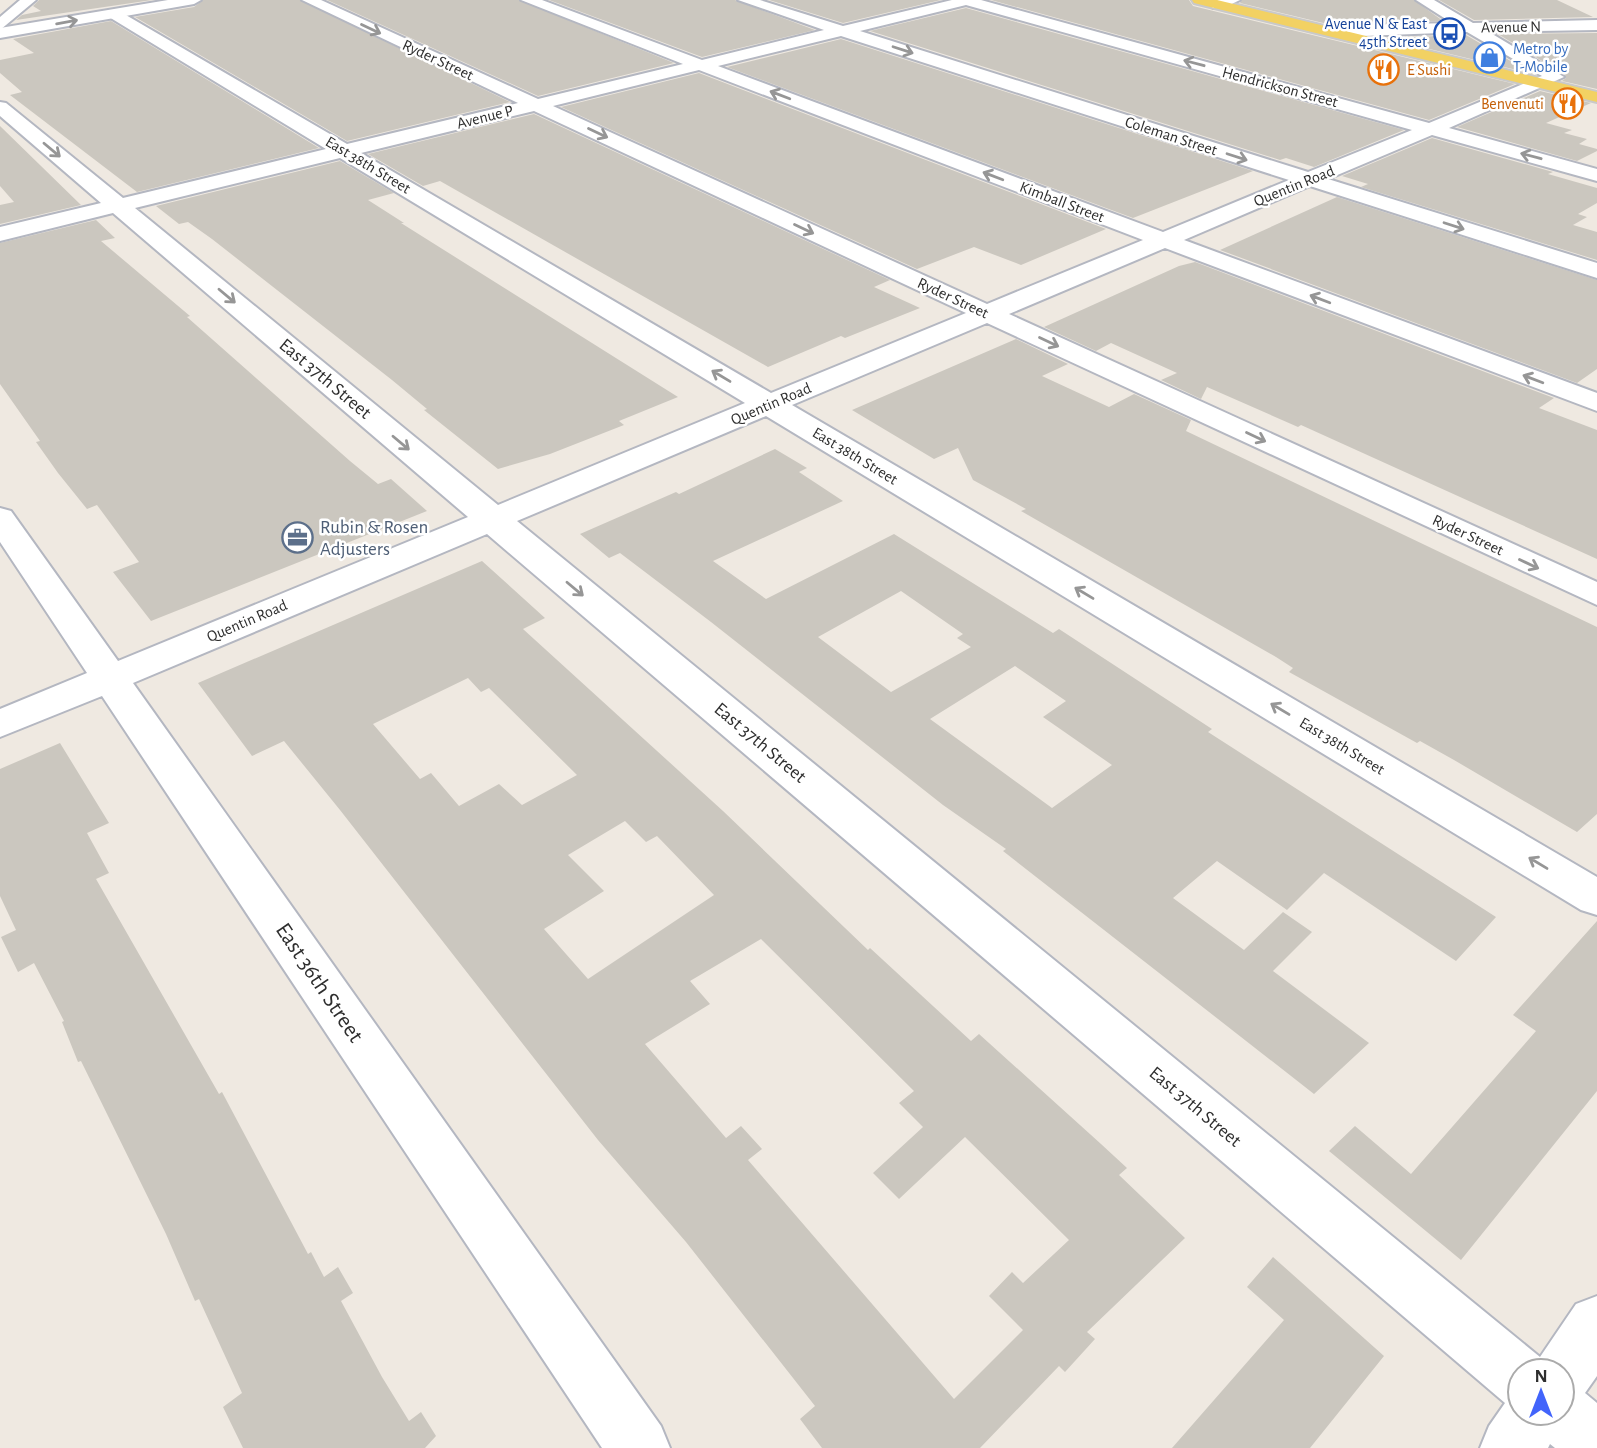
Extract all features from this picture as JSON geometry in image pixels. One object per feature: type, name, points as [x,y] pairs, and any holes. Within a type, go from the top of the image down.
[{"type":"main road","points":[[1199,0],[1226,2],[1341,34],[1597,97]]},
{"type":"street","points":[[0,25],[29,0]]},
{"type":"street","points":[[0,33],[194,0]]},
{"type":"street","name":"Ryder Street","points":[[309,0],[1597,595]]},
{"type":"street","name":"Kimball Street","points":[[527,0],[1597,403]]},
{"type":"street","name":"Coleman Street","points":[[745,0],[1597,271]]},
{"type":"street","name":"Avenue P","points":[[0,234],[967,0]]},
{"type":"street","name":"Hendrickson Street","points":[[967,0],[1597,175]]},
{"type":"street","points":[[1423,0],[1555,76],[1541,83]]},
{"type":"street","name":"East 38th Street","points":[[114,14],[1597,898]]},
{"type":"street","name":"Avenue N","points":[[1341,34],[1362,30],[1597,24]]},
{"type":"street","name":"Quentin Road","points":[[0,724],[1541,83]]},
{"type":"street","name":"East 37th Street","points":[[0,107],[1506,1367]]},
{"type":"street","name":"East 36th Street","points":[[0,518],[639,1448]]},
{"type":"street","points":[[1575,1357],[1597,1325]]},
{"type":"street","points":[[1576,1426],[1597,1443]]},
{"type":"street","points":[[1511,1448],[1525,1427]]},
{"type":"building","points":[[39,0],[152,0],[16,20],[22,15],[41,11],[33,6]]},
{"type":"building","points":[[203,0],[300,0],[510,102],[347,141],[135,17],[194,7]]},
{"type":"building","points":[[327,0],[519,0],[674,63],[538,96]]},
{"type":"building","points":[[549,0],[735,0],[815,30],[702,57]]},
{"type":"building","points":[[769,0],[941,0],[843,23]]},
{"type":"building","points":[[991,0],[1189,0],[1193,6],[1515,84],[1429,120]]},
{"type":"building","points":[[1242,0],[1414,0],[1443,21],[1362,22],[1340,27],[1240,3]]},
{"type":"building","points":[[1439,0],[1557,0],[1593,17],[1474,20]]},
{"type":"building","points":[[966,8],[1404,130],[1314,167],[1286,158],[1280,160],[870,31]]},
{"type":"building","points":[[111,21],[319,148],[137,192],[10,95],[22,92],[0,73],[0,60],[34,53],[13,39]]},
{"type":"building","points":[[1597,33],[1597,89],[1562,81],[1566,78],[1565,75],[1498,34]]},
{"type":"building","points":[[1466,35],[1533,74],[1384,38]]},
{"type":"building","points":[[841,39],[1253,171],[1133,218],[727,67]]},
{"type":"building","points":[[699,73],[1106,229],[1021,265],[974,247],[917,269],[561,107]]},
{"type":"building","points":[[1540,91],[1591,103],[1546,123],[1572,130],[1564,133],[1587,139],[1579,144],[1597,151],[1577,161],[1457,127]]},
{"type":"building","points":[[534,114],[890,280],[874,287],[920,308],[845,338],[841,336],[768,367],[440,181],[423,186],[368,154]]},
{"type":"building","points":[[0,126],[81,205],[0,224],[0,205],[14,202],[0,186]]},
{"type":"building","points":[[1432,138],[1553,172],[1548,174],[1597,188],[1597,203],[1578,214],[1587,217],[1573,225],[1597,232],[1597,260],[1361,187],[1368,184],[1342,176]]},
{"type":"building","points":[[340,161],[394,193],[368,200],[678,397],[619,421],[624,425],[550,454],[498,469],[424,410],[427,409],[392,380],[212,239],[188,222],[179,224],[156,206]]},
{"type":"building","points":[[1337,197],[1597,280],[1597,369],[1577,383],[1220,250]]},
{"type":"building","points":[[96,220],[115,238],[101,241],[190,316],[187,317],[350,461],[378,484],[391,479],[427,511],[151,621],[113,572],[139,562],[97,505],[87,509],[58,473],[36,442],[40,441],[0,384],[0,243]]},
{"type":"building","points":[[1195,262],[1554,398],[1539,408],[1597,430],[1597,559],[1301,425],[1298,427],[1207,387],[1201,399],[1161,380],[1177,373],[1111,343],[1096,351],[1044,327],[1179,266]]},
{"type":"building","points":[[1016,339],[1068,364],[1042,376],[1109,407],[1134,394],[1191,420],[1186,431],[1597,627],[1597,814],[1577,832],[1420,741],[1417,743],[1289,672],[1293,668],[1276,657],[1021,511],[1026,509],[973,480],[958,448],[934,459],[852,410]]},
{"type":"building","points":[[775,449],[807,468],[799,472],[843,501],[713,561],[766,599],[894,534],[1053,633],[1059,629],[1212,729],[1208,732],[1496,917],[1456,961],[1324,873],[1287,910],[1217,861],[1173,898],[1244,950],[1283,912],[1312,932],[1273,971],[1369,1043],[1314,1094],[1003,851],[1006,849],[943,805],[711,622],[620,553],[609,558],[580,534],[676,492],[679,494]],"holes":[[[901,591],[963,634],[957,638],[971,647],[891,692],[818,637]],[[1015,666],[1066,701],[1043,717],[1112,765],[1052,808],[930,719]]]},
{"type":"building","points":[[482,561],[545,618],[523,629],[723,811],[868,950],[870,948],[971,1041],[979,1034],[1101,1144],[1127,1168],[1119,1175],[1185,1238],[1087,1332],[1095,1339],[1065,1372],[1059,1366],[980,1448],[822,1448],[800,1419],[815,1406],[686,1242],[598,1140],[284,741],[252,756],[198,683]],"holes":[[[468,678],[481,692],[489,688],[577,775],[522,805],[499,784],[459,806],[431,773],[420,779],[373,724]],[[625,821],[646,842],[657,836],[714,895],[588,979],[544,929],[604,891],[568,855]],[[761,939],[914,1091],[899,1103],[923,1127],[873,1173],[899,1199],[965,1137],[1069,1240],[1023,1283],[1012,1272],[989,1296],[1023,1330],[954,1399],[748,1160],[762,1149],[741,1126],[726,1138],[645,1044],[710,1004],[690,981]]]},
{"type":"building","points":[[60,743],[109,823],[87,833],[109,873],[96,879],[219,1094],[222,1092],[308,1254],[311,1252],[324,1277],[338,1267],[353,1293],[341,1301],[382,1377],[409,1421],[421,1412],[436,1436],[425,1448],[243,1448],[223,1407],[242,1393],[199,1299],[195,1301],[166,1234],[81,1061],[78,1062],[62,1022],[64,1021],[34,963],[18,972],[1,937],[16,930],[0,896],[0,769]]},
{"type":"building","points":[[1597,921],[1597,1091],[1461,1260],[1329,1151],[1355,1126],[1411,1174],[1536,1031],[1513,1015]]},
{"type":"building","points":[[1273,1257],[1384,1356],[1310,1448],[1172,1448],[1284,1320],[1247,1287]]},
{"type":"place","name":"Avenue N & East 45th Street","points":[[1450,33]]},
{"type":"place","name":"Metro by T-Mobile","points":[[1490,58]]},
{"type":"place","name":"E Sushi","points":[[1384,70]]},
{"type":"place","name":"Benvenuti","points":[[1567,104]]},
{"type":"place","name":"Rubin & Rosen Adjusters","points":[[297,538]]}]
